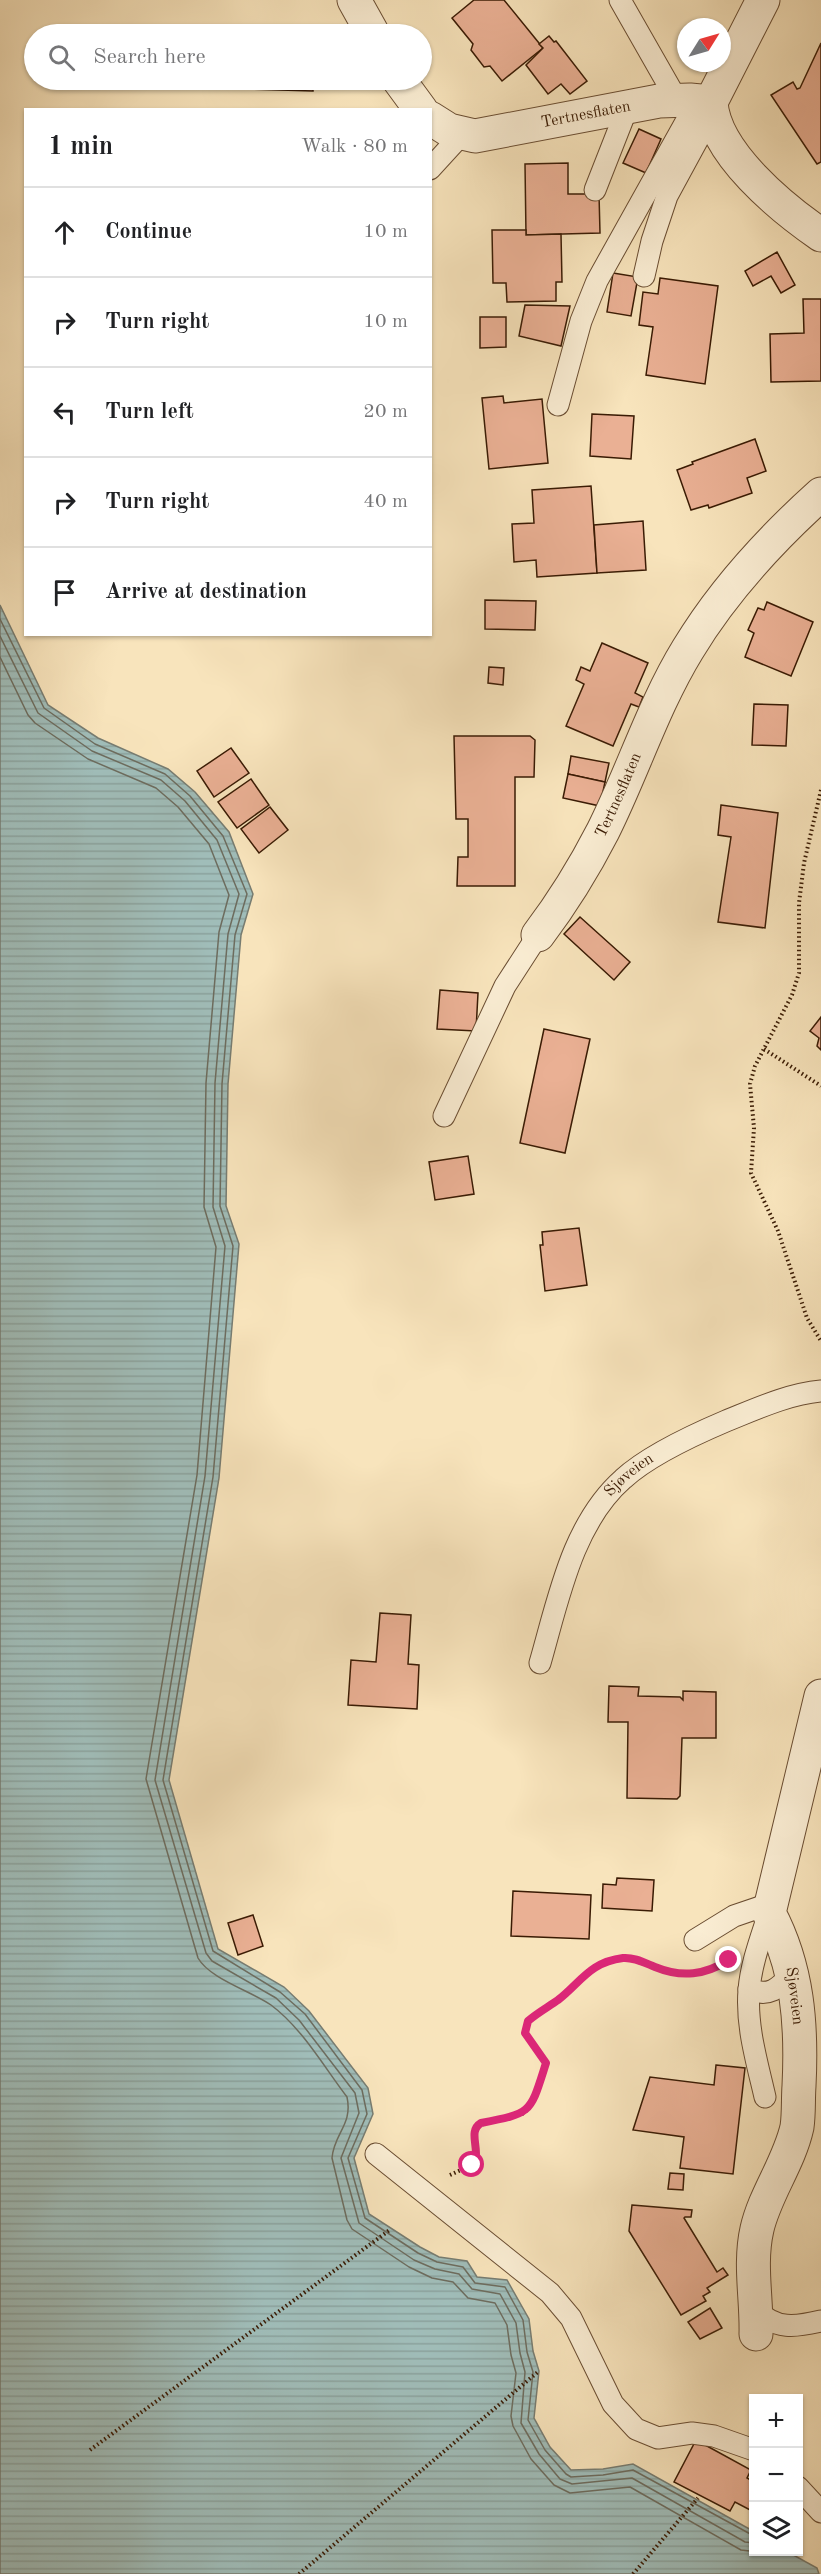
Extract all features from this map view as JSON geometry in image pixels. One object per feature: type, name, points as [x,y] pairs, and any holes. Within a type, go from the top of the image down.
[{"type":"street","points":[[354,0],[368,24]]},
{"type":"street","points":[[763,0],[699,104],[745,167],[772,196],[821,235]]},
{"type":"street","points":[[406,90],[420,108]]},
{"type":"street","name":"Tertnesflaten","points":[[432,119],[449,130],[462,134],[492,134],[628,106],[699,104]]},
{"type":"street","name":"Tertnesflaten","points":[[538,935],[566,897],[603,830],[668,687],[688,649],[726,595],[753,563],[791,521],[821,494]]},
{"type":"street","points":[[770,1908],[821,1696]]},
{"type":"street","name":"Sjøveien","points":[[756,2322],[753,2290],[756,2230],[797,2127],[800,2060],[792,1974],[783,1940],[770,1908]]},
{"type":"lane","points":[[620,0],[699,104]]},
{"type":"lane","points":[[644,276],[652,241],[699,104]]},
{"type":"lane","points":[[558,405],[581,321],[597,281],[699,104]]},
{"type":"lane","points":[[595,190],[628,106]]},
{"type":"lane","points":[[432,167],[462,134]]},
{"type":"lane","name":"Tertnesflaten","points":[[444,1116],[505,986],[538,935]]},
{"type":"lane","name":"Sjøveien","points":[[540,1663],[570,1561],[594,1514],[623,1478],[651,1459],[709,1428],[792,1396],[821,1391]]},
{"type":"lane","points":[[695,1940],[734,1916],[770,1908]]},
{"type":"lane","points":[[765,2097],[752,2040],[749,1989],[756,1952],[770,1908]]},
{"type":"lane","points":[[749,1989],[758,1993],[775,1990],[792,1974]]},
{"type":"lane","points":[[376,2154],[550,2293],[571,2318],[613,2404],[636,2429],[658,2438],[692,2433],[714,2436],[749,2449]]},
{"type":"lane","points":[[756,2322],[765,2319],[777,2325],[805,2325],[821,2321]]},
{"type":"lane","points":[[803,2492],[821,2512]]},
{"type":"path","points":[[821,790],[804,863],[799,903],[799,973],[792,995],[754,1066],[750,1084],[754,1128],[752,1173],[778,1231],[807,1318],[821,1341]]},
{"type":"path","points":[[764,1048],[821,1086]]},
{"type":"path","points":[[460,2170],[476,2160],[474,2131],[476,2126],[522,2114],[534,2101],[546,2063],[525,2033],[528,2021],[559,1999],[588,1971],[603,1963],[625,1958],[678,1974],[699,1974],[714,1969],[729,1960]]},
{"type":"path","points":[[90,2450],[392,2229]]},
{"type":"path","points":[[299,2574],[539,2371]]},
{"type":"path","points":[[633,2574],[698,2498]]},
{"type":"water","points":[[0,605],[48,705],[98,738],[168,769],[195,792],[229,832],[253,894],[241,935],[228,1084],[226,1206],[239,1244],[219,1478],[169,1780],[218,1949],[284,1987],[309,2011],[368,2088],[373,2114],[354,2158],[369,2214],[439,2257],[467,2261],[477,2277],[507,2280],[529,2319],[533,2351],[539,2371],[534,2418],[550,2447],[571,2470],[603,2469],[633,2464],[749,2529],[749,2556],[795,2556],[817,2568],[819,2574],[0,2574]]},
{"type":"building","points":[[474,0],[504,0],[543,48],[502,81],[490,66],[484,67],[471,50],[473,44],[452,18]]},
{"type":"building","points":[[549,36],[554,42],[556,41],[587,81],[570,94],[561,84],[548,94],[526,65],[543,48],[539,44]]},
{"type":"building","points":[[821,43],[821,162],[817,164],[771,95],[793,82],[797,89],[800,88]]},
{"type":"building","points":[[639,129],[661,139],[646,173],[623,163]]},
{"type":"building","points":[[568,163],[568,194],[599,194],[600,233],[526,235],[525,164]]},
{"type":"building","points":[[492,230],[526,230],[526,235],[561,234],[562,282],[556,282],[556,301],[507,302],[506,283],[493,283]]},
{"type":"building","points":[[777,252],[795,285],[781,293],[771,276],[753,286],[745,271]]},
{"type":"building","points":[[613,273],[638,277],[631,316],[607,312]]},
{"type":"building","points":[[660,278],[718,286],[705,384],[646,375],[653,327],[639,325],[643,292],[658,294]]},
{"type":"building","points":[[803,299],[821,299],[821,381],[771,382],[770,334],[804,333]]},
{"type":"building","points":[[525,305],[570,306],[561,346],[519,336]]},
{"type":"building","points":[[480,317],[506,317],[506,347],[480,348]]},
{"type":"building","points":[[503,396],[504,403],[542,399],[548,463],[489,469],[482,398]]},
{"type":"building","points":[[592,414],[634,416],[631,459],[590,456]]},
{"type":"building","points":[[755,439],[766,471],[747,478],[752,493],[709,508],[708,505],[691,510],[677,470],[693,464],[692,462]]},
{"type":"building","points":[[591,486],[597,573],[537,577],[536,560],[514,562],[512,524],[534,523],[532,490]]},
{"type":"building","points":[[643,521],[646,570],[597,573],[594,525]]},
{"type":"building","points":[[485,600],[536,601],[535,630],[485,629]]},
{"type":"building","points":[[767,602],[813,622],[791,676],[745,657],[754,633],[748,630],[758,608],[764,610]]},
{"type":"building","points":[[602,643],[648,663],[635,693],[643,697],[639,707],[631,704],[613,746],[566,726],[584,684],[576,680],[581,667],[590,671]]},
{"type":"building","points":[[489,667],[504,668],[503,685],[488,683]]},
{"type":"building","points":[[754,704],[788,705],[786,746],[752,745]]},
{"type":"building","points":[[454,736],[530,736],[535,740],[534,777],[515,777],[515,886],[457,886],[458,857],[468,857],[468,819],[456,819]]},
{"type":"building","points":[[231,748],[249,773],[214,797],[197,771]]},
{"type":"building","points":[[571,756],[609,763],[605,782],[568,774]]},
{"type":"building","points":[[568,774],[605,782],[600,806],[563,798]]},
{"type":"building","points":[[251,779],[269,805],[237,828],[218,802]]},
{"type":"building","points":[[721,805],[778,813],[765,928],[718,922],[731,837],[718,835]]},
{"type":"building","points":[[270,807],[288,830],[259,853],[241,829]]},
{"type":"building","points":[[580,917],[630,962],[614,980],[564,934]]},
{"type":"building","points":[[440,990],[478,993],[476,1031],[437,1029]]},
{"type":"building","points":[[821,1017],[821,1050],[817,1046],[819,1038],[810,1031]]},
{"type":"building","points":[[544,1029],[590,1039],[565,1153],[520,1143]]},
{"type":"building","points":[[468,1156],[474,1194],[435,1200],[429,1162]]},
{"type":"building","points":[[579,1228],[587,1285],[545,1291],[540,1245],[543,1245],[542,1232]]},
{"type":"building","points":[[380,1613],[411,1615],[408,1664],[419,1665],[417,1709],[348,1705],[351,1660],[376,1662]]},
{"type":"building","points":[[609,1686],[639,1687],[638,1696],[680,1697],[683,1700],[683,1691],[716,1692],[716,1738],[682,1738],[680,1796],[677,1799],[627,1798],[628,1722],[608,1722]]},
{"type":"building","points":[[617,1878],[654,1880],[652,1911],[602,1908],[603,1884],[616,1885]]},
{"type":"building","points":[[513,1891],[591,1895],[589,1939],[511,1936]]},
{"type":"building","points":[[253,1915],[263,1946],[238,1955],[228,1923]]},
{"type":"building","points":[[716,2065],[745,2068],[733,2174],[680,2168],[684,2137],[633,2130],[650,2077],[714,2085]]},
{"type":"building","points":[[670,2173],[684,2174],[683,2190],[668,2189]]},
{"type":"building","points":[[632,2205],[692,2210],[691,2217],[684,2218],[717,2272],[723,2268],[728,2275],[707,2288],[710,2292],[703,2296],[706,2301],[681,2315],[629,2231]]},
{"type":"building","points":[[710,2308],[722,2328],[700,2339],[688,2322]]},
{"type":"building","points":[[696,2440],[749,2469],[747,2478],[749,2479],[749,2509],[735,2502],[730,2511],[674,2482]]},
{"type":"route","points":[[472,2165],[477,2155],[474,2131],[476,2126],[522,2114],[534,2101],[546,2063],[525,2033],[528,2021],[559,1999],[588,1971],[603,1963],[625,1958],[678,1974],[699,1974],[714,1969],[729,1960]]}]
